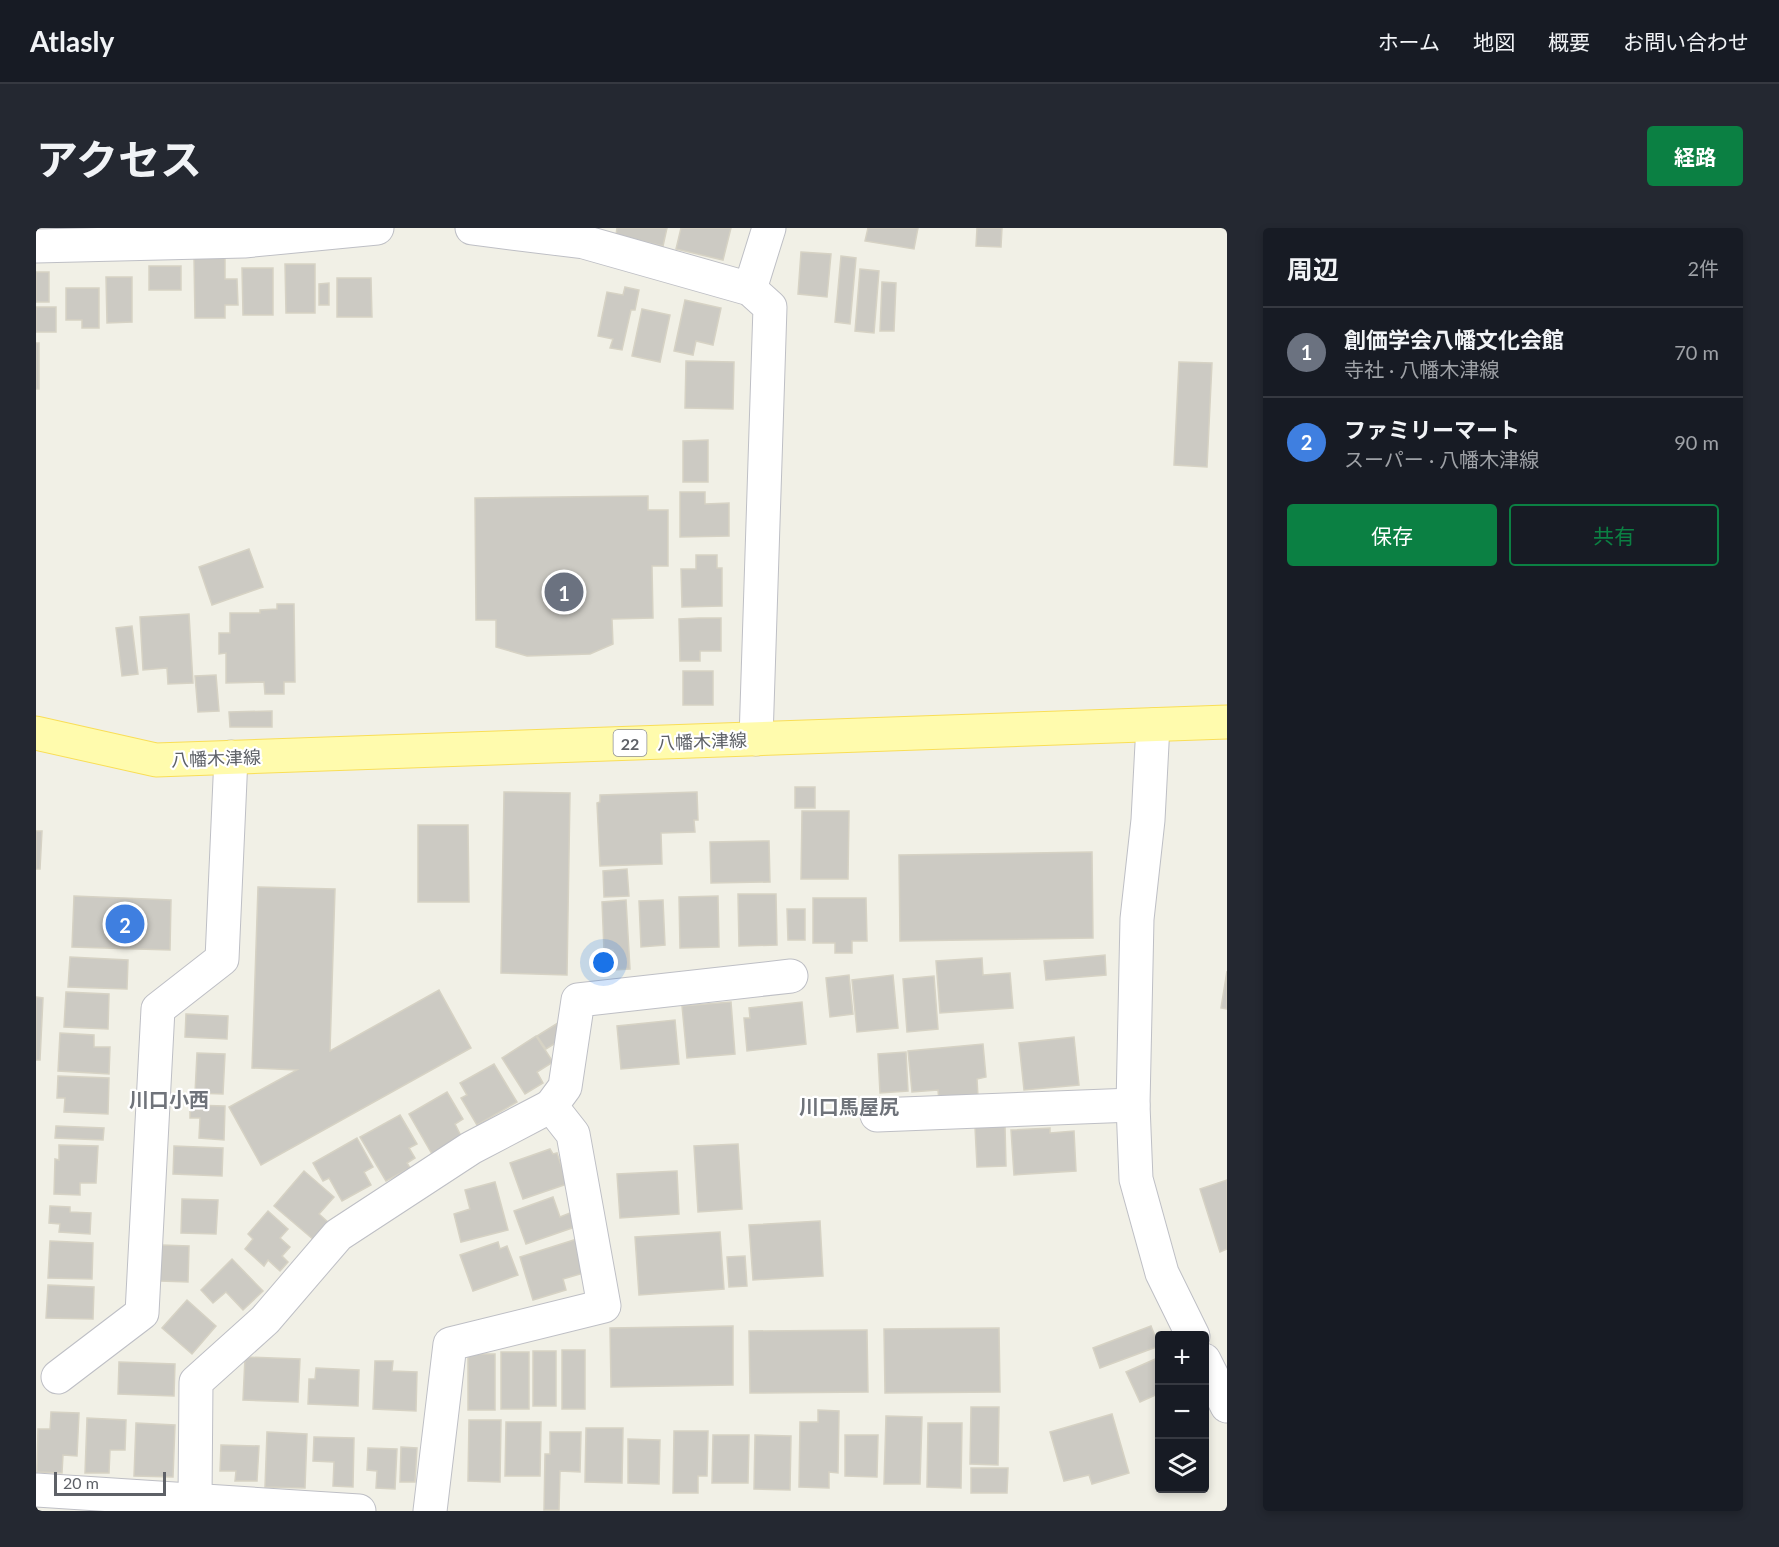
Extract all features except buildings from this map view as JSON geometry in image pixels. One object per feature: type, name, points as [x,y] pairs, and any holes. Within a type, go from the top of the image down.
[{"type":"main road","name":"八幡木津線","points":[[36,733],[156,760],[1227,722]]},
{"type":"street","points":[[36,246],[82,236],[244,234],[377,228]]},
{"type":"street","points":[[472,228],[586,235],[750,289],[770,307],[756,739]]},
{"type":"street","points":[[750,289],[769,228]]},
{"type":"street","points":[[1153,725],[1148,820],[1137,919],[1133,1105],[1136,1179],[1162,1273],[1190,1331]]},
{"type":"street","points":[[58,1377],[142,1313],[158,1009],[222,959],[231,757]]},
{"type":"street","points":[[195,1499],[196,1382],[265,1320],[338,1235],[471,1148],[552,1106],[565,1087],[578,1000],[791,976]]},
{"type":"street","points":[[877,1115],[1133,1105]]},
{"type":"street","points":[[430,1511],[450,1344],[604,1306],[573,1134],[552,1106]]},
{"type":"street","points":[[1209,1370],[1227,1406]]},
{"type":"street","points":[[36,1490],[359,1511]]},
{"type":"place","name":"創価学会八幡文化会館","points":[[564,592]]},
{"type":"place","name":"ファミリーマート","points":[[125,924]]},
{"type":"district","name":"川口小西","points":[[169,1099]]},
{"type":"district","name":"川口馬屋尻","points":[[849,1106]]}]
